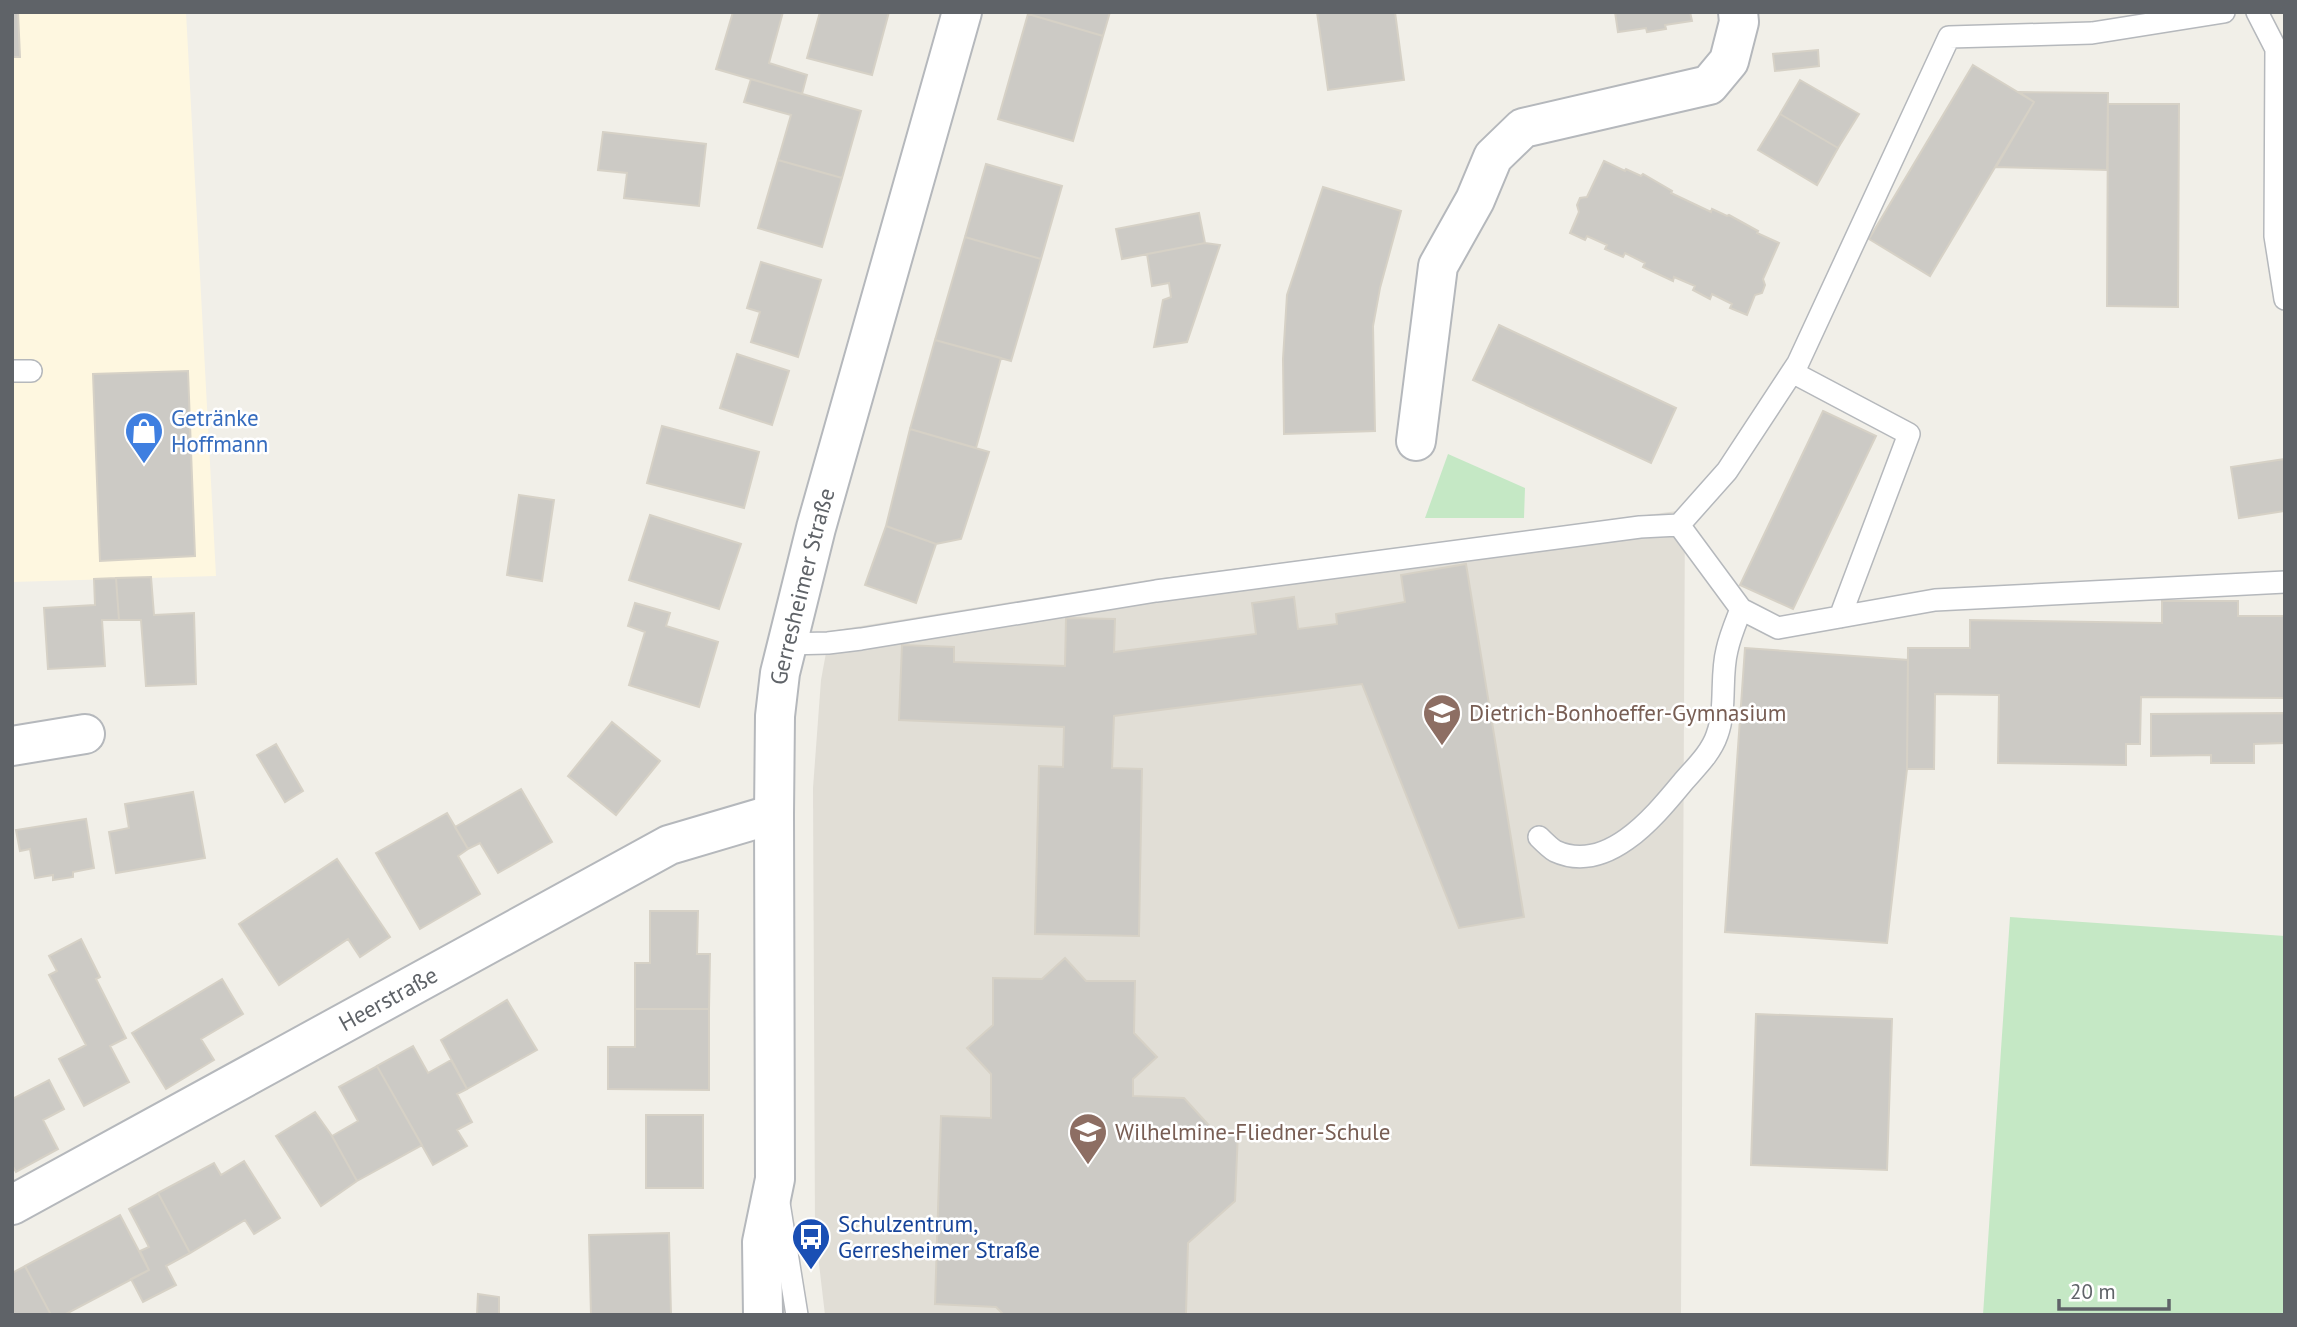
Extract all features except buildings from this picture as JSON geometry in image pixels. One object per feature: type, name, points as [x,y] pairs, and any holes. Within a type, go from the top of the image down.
[{"type":"street","name":"Gerresheimer Straße","points":[[763,1315],[762,1242],[775,1179],[775,716],[786,643],[962,12]]},
{"type":"street","points":[[1416,441],[1438,266],[1475,200],[1493,157],[1523,128],[1709,85],[1729,61],[1739,22],[1738,12]]},
{"type":"street","points":[[12,746],[85,734]]},
{"type":"street","name":"Heerstraße","points":[[12,1205],[669,845],[774,814]]},
{"type":"lane","points":[[786,643],[828,643],[861,639],[1156,591],[1640,527],[1679,525],[1727,471],[1792,372],[1949,37],[2092,33],[2224,12]]},
{"type":"lane","points":[[2257,12],[2276,49],[2275,236],[2285,299]]},
{"type":"lane","points":[[1792,372],[1909,434],[1840,617]]},
{"type":"lane","points":[[1679,525],[1741,609],[1778,628],[1935,600],[2285,582]]},
{"type":"lane","points":[[1539,837],[1554,851],[1570,855],[1587,856],[1611,850],[1639,829],[1666,802],[1715,740],[1719,731],[1726,650],[1741,609]]},
{"type":"lane","name":"Gerresheimer Straße","points":[[775,1179],[797,1315]]},
{"type":"shaded area","points":[[12,12],[186,12],[216,576],[12,582]]},
{"type":"shaded area","points":[[1685,510],[1681,1315],[825,1315],[815,1230],[813,788],[821,680],[830,631],[1154,579]]},
{"type":"green space","points":[[1448,454],[1525,488],[1524,518],[1425,518]]},
{"type":"green space","points":[[2010,917],[2285,936],[2285,1315],[1983,1315]]},
{"type":"place","name":"Getränke Hoffmann","points":[[144,465]]},
{"type":"place","name":"Dietrich-Bonhoeffer-Gymnasium","points":[[1442,747]]},
{"type":"place","name":"Wilhelmine-Fliedner-Schule","points":[[1088,1166]]},
{"type":"place","name":"Schulzentrum, Gerresheimer Straße","points":[[811,1271]]}]
